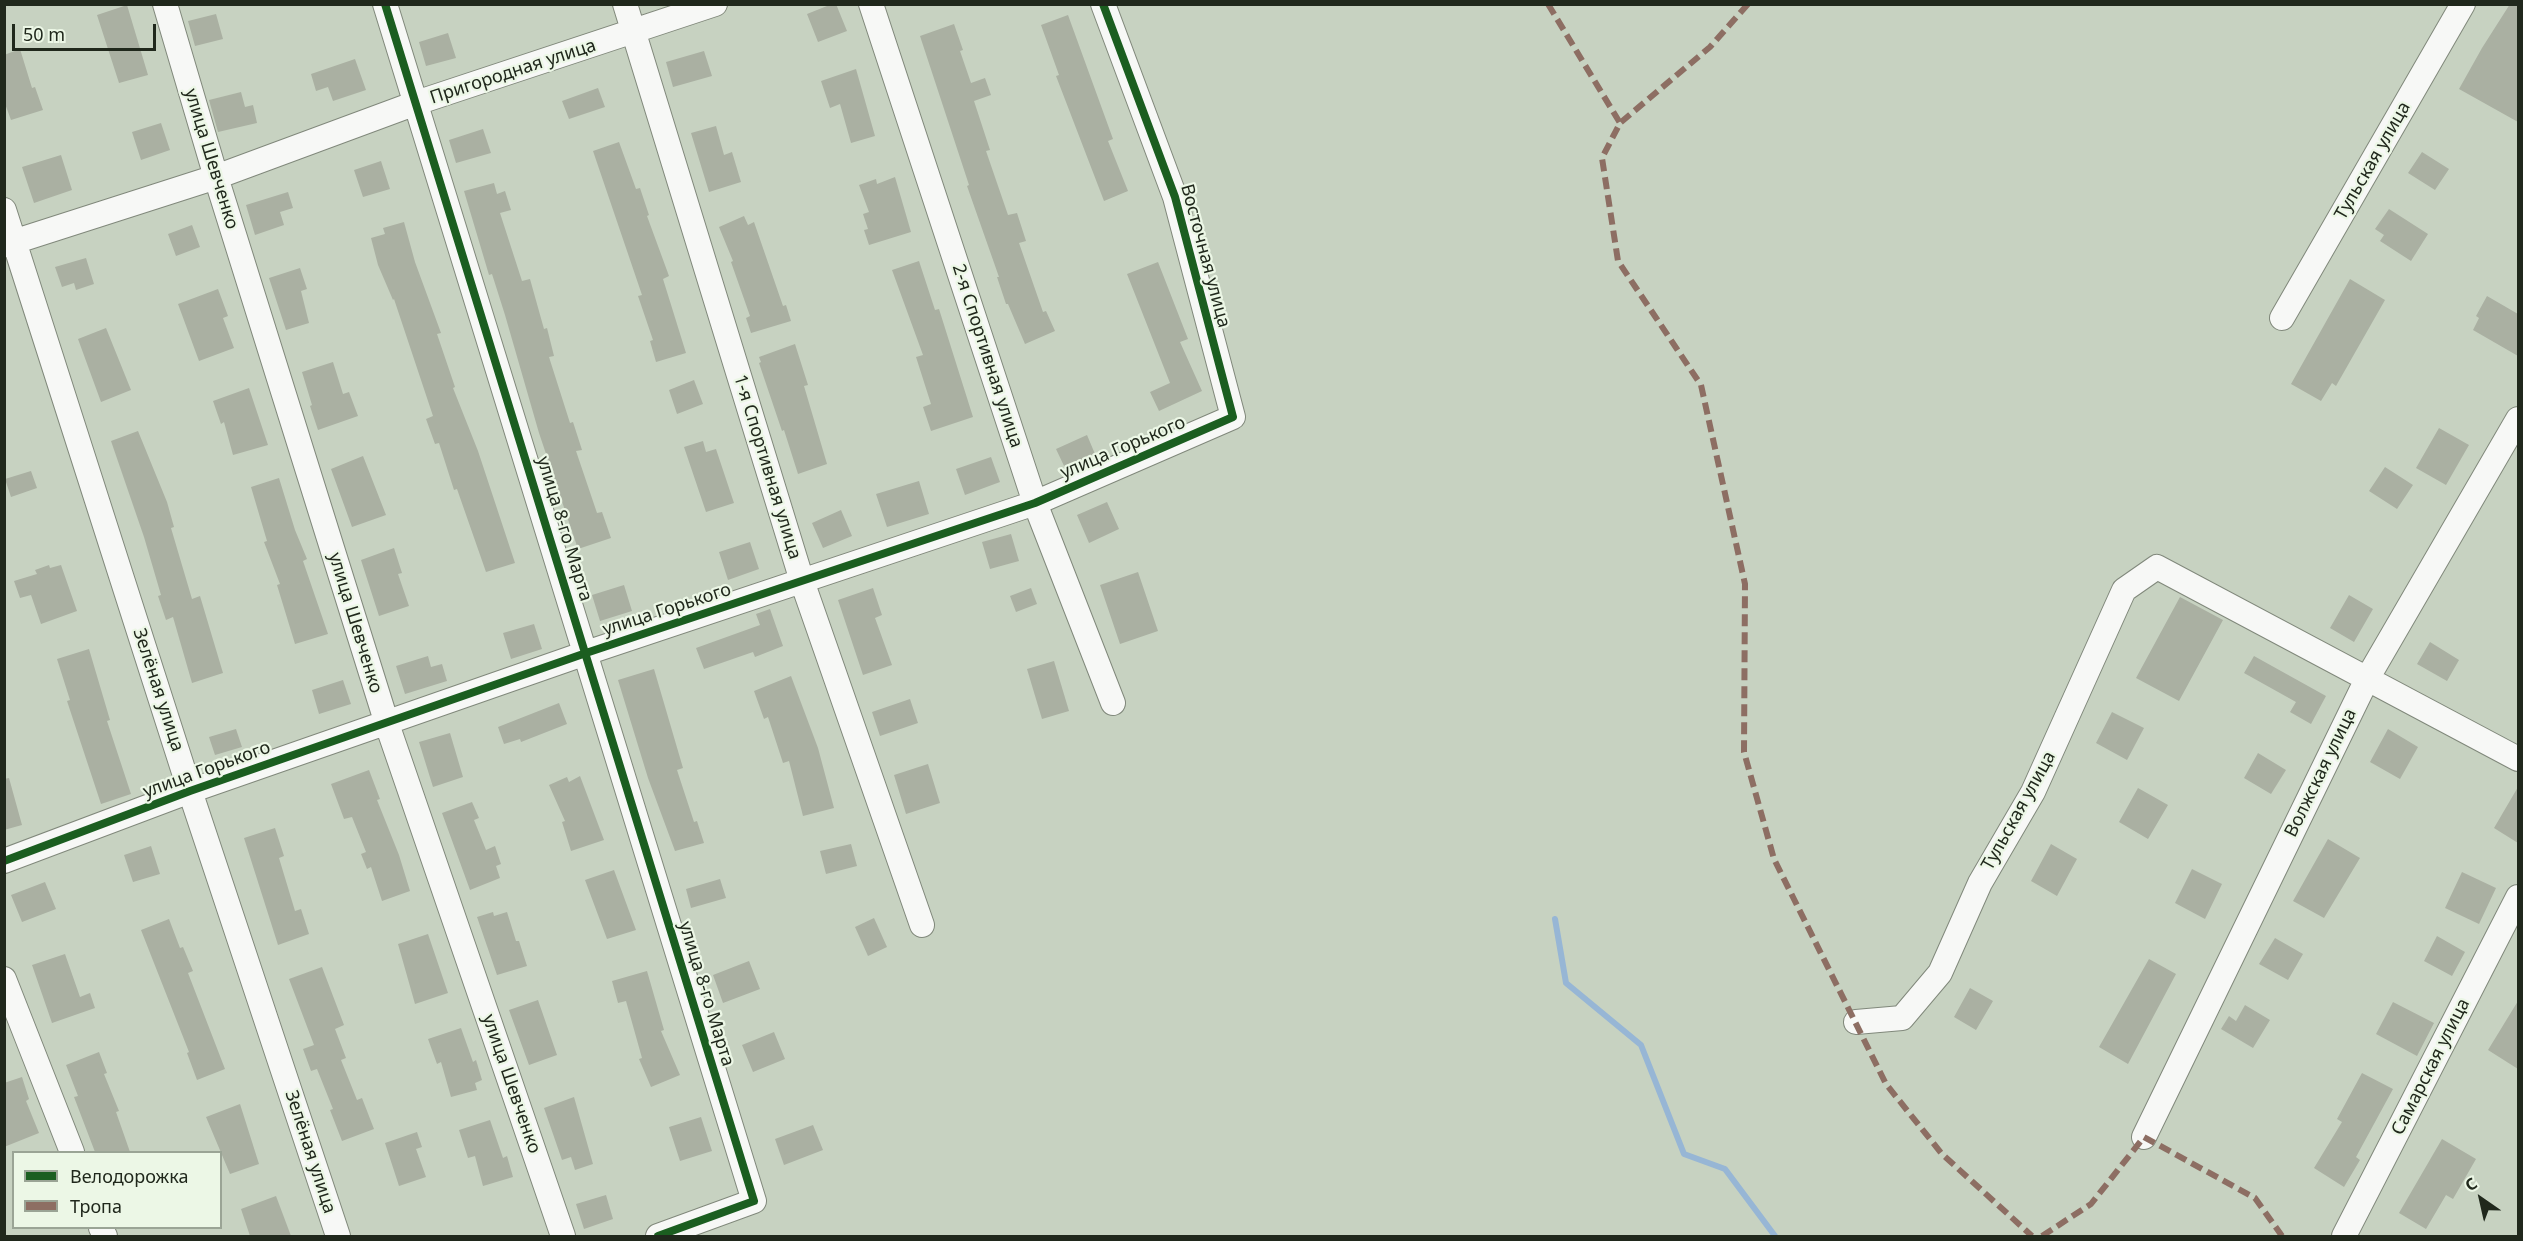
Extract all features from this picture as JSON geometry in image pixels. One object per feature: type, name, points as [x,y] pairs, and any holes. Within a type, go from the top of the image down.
[{"type":"street","name":"улица Шевченко","points":[[165,4],[216,177],[387,724],[563,1236]]},
{"type":"street","name":"улица 8-го Марта","points":[[385,4],[754,1201],[658,1236]]},
{"type":"street","name":"1-я Спортивная улица","points":[[625,4],[802,581],[922,925]]},
{"type":"street","name":"Пригородная улица","points":[[9,243],[216,177],[416,103],[634,33],[715,4]]},
{"type":"street","name":"2-я Спортивная улица","points":[[871,4],[1035,503],[1113,703]]},
{"type":"street","name":"Восточная улица","points":[[1103,4],[1175,197],[1233,417]]},
{"type":"street","name":"Тульская улица","points":[[2282,318],[2463,4]]},
{"type":"street","name":"Зелёная улица","points":[[4,210],[9,243],[338,1236]]},
{"type":"street","name":"улица Горького","points":[[4,861],[190,791],[586,653],[1035,503],[1233,417]]},
{"type":"street","name":"Волжская улица","points":[[2144,1137],[2367,679],[2518,419]]},
{"type":"street","name":"Тульская улица","points":[[1856,1022],[1902,1018],[1940,973],[1980,883],[2033,792],[2124,591],[2157,567],[2367,679]]},
{"type":"street","points":[[2367,679],[2518,759]]},
{"type":"street","name":"Самарская улица","points":[[2344,1236],[2518,897]]},
{"type":"street","points":[[4,979],[72,1151]]},
{"type":"building","points":[[836,4],[847,31],[818,42],[807,14]]},
{"type":"building","points":[[2510,4],[2518,4],[2518,122],[2459,89]]},
{"type":"building","points":[[127,5],[148,75],[119,83],[97,15]]},
{"type":"building","points":[[216,14],[223,39],[195,46],[188,21]]},
{"type":"building","points":[[1068,15],[1113,139],[1108,141],[1128,191],[1104,201],[1056,76],[1059,75],[1041,25]]},
{"type":"building","points":[[954,24],[971,83],[985,78],[991,95],[974,101],[990,150],[986,151],[1008,215],[1017,213],[1026,241],[1019,243],[1043,312],[1046,311],[1055,331],[1025,344],[1008,304],[1006,304],[920,36]]},
{"type":"building","points":[[448,33],[456,58],[426,66],[419,42]]},
{"type":"building","points":[[20,49],[32,88],[35,87],[43,110],[11,120],[4,101],[4,55]]},
{"type":"building","points":[[704,51],[712,76],[673,87],[666,62]]},
{"type":"building","points":[[355,59],[366,90],[333,101],[328,87],[316,91],[311,74]]},
{"type":"building","points":[[856,69],[875,136],[851,143],[840,104],[830,108],[821,81]]},
{"type":"building","points":[[598,88],[605,107],[569,119],[562,101]]},
{"type":"building","points":[[241,92],[245,107],[253,105],[257,123],[218,132],[209,100]]},
{"type":"building","points":[[161,123],[170,150],[141,160],[132,132]]},
{"type":"building","points":[[716,126],[724,155],[732,152],[741,182],[709,192],[691,133]]},
{"type":"building","points":[[483,129],[491,153],[456,163],[449,140]]},
{"type":"building","points":[[619,142],[636,189],[640,188],[649,215],[647,216],[669,276],[663,279],[686,353],[656,362],[650,341],[653,340],[638,296],[642,295],[593,151]]},
{"type":"building","points":[[2422,152],[2449,169],[2435,190],[2408,173]]},
{"type":"building","points":[[61,155],[72,190],[34,203],[22,167]]},
{"type":"building","points":[[381,161],[390,189],[363,197],[354,170]]},
{"type":"building","points":[[895,177],[911,232],[869,245],[864,230],[868,229],[863,214],[869,212],[859,185],[876,179],[877,184]]},
{"type":"building","points":[[494,183],[497,194],[505,191],[511,210],[500,213],[522,281],[530,279],[544,329],[547,328],[554,356],[549,357],[570,423],[573,422],[582,450],[576,451],[597,513],[602,512],[611,538],[578,549],[539,433],[505,315],[492,274],[489,275],[464,191]]},
{"type":"building","points":[[288,192],[293,208],[280,212],[284,225],[255,235],[246,205]]},
{"type":"building","points":[[2389,209],[2428,234],[2411,261],[2380,241],[2384,235],[2375,229]]},
{"type":"building","points":[[744,216],[748,225],[754,222],[783,306],[786,305],[791,321],[751,333],[746,318],[750,316],[731,262],[733,261],[719,227]]},
{"type":"building","points":[[404,222],[415,262],[441,333],[437,334],[455,387],[453,388],[478,451],[515,563],[486,572],[457,489],[454,490],[439,443],[435,444],[426,419],[433,416],[394,299],[378,265],[371,238],[385,234],[383,228]]},
{"type":"building","points":[[192,225],[200,247],[176,256],[168,234]]},
{"type":"building","points":[[86,258],[94,284],[76,290],[74,283],[62,287],[55,267]]},
{"type":"building","points":[[919,261],[935,310],[939,309],[973,417],[931,431],[923,407],[931,404],[916,357],[923,355],[892,270]]},
{"type":"building","points":[[1158,262],[1188,339],[1180,342],[1202,391],[1159,411],[1150,392],[1170,383],[1127,274]]},
{"type":"building","points":[[300,268],[307,289],[301,291],[309,323],[286,330],[269,278]]},
{"type":"building","points":[[2350,279],[2385,300],[2336,386],[2332,383],[2321,401],[2291,384]]},
{"type":"building","points":[[218,289],[228,316],[223,318],[234,348],[199,361],[178,304]]},
{"type":"building","points":[[2487,296],[2518,314],[2518,356],[2473,330],[2479,318],[2476,316]]},
{"type":"building","points":[[106,328],[131,390],[101,402],[78,339]]},
{"type":"building","points":[[795,344],[808,385],[804,386],[827,464],[798,474],[759,363],[761,362],[759,357]]},
{"type":"building","points":[[333,362],[343,394],[349,392],[358,416],[318,430],[302,372]]},
{"type":"building","points":[[694,380],[703,404],[677,414],[669,390]]},
{"type":"building","points":[[249,388],[268,445],[233,455],[224,422],[221,424],[213,401]]},
{"type":"building","points":[[2439,428],[2469,445],[2446,485],[2416,468]]},
{"type":"building","points":[[138,431],[167,502],[174,527],[171,528],[192,599],[200,596],[223,673],[192,683],[173,617],[166,620],[144,537],[111,441]]},
{"type":"building","points":[[1087,435],[1095,454],[1065,468],[1056,449]]},
{"type":"building","points":[[703,441],[706,452],[716,449],[734,503],[706,512],[684,447]]},
{"type":"building","points":[[363,456],[386,515],[352,527],[331,469]]},
{"type":"building","points":[[991,457],[1000,482],[965,495],[956,469]]},
{"type":"building","points":[[2385,467],[2413,485],[2397,509],[2369,491]]},
{"type":"building","points":[[31,471],[37,488],[11,497],[5,479]]},
{"type":"building","points":[[279,478],[295,530],[307,559],[303,561],[328,634],[295,644],[277,585],[280,584],[264,542],[267,541],[251,487]]},
{"type":"building","points":[[919,481],[929,514],[887,527],[876,494]]},
{"type":"building","points":[[1107,502],[1119,529],[1089,543],[1077,515]]},
{"type":"building","points":[[841,510],[852,536],[823,548],[812,523]]},
{"type":"building","points":[[1011,534],[1019,561],[990,569],[982,542]]},
{"type":"building","points":[[750,542],[759,569],[728,580],[719,552]]},
{"type":"building","points":[[394,548],[402,573],[398,574],[409,606],[379,616],[361,560]]},
{"type":"building","points":[[49,565],[50,568],[61,565],[77,611],[41,624],[31,595],[20,598],[14,581],[37,574],[35,570]]},
{"type":"building","points":[[1138,572],[1158,631],[1120,644],[1100,585]]},
{"type":"building","points":[[624,585],[632,611],[600,621],[592,595]]},
{"type":"building","points":[[873,588],[882,615],[875,618],[892,665],[863,675],[838,600]]},
{"type":"building","points":[[1031,588],[1037,604],[1016,612],[1010,596]]},
{"type":"building","points":[[2349,595],[2373,609],[2354,642],[2330,628]]},
{"type":"building","points":[[2180,597],[2223,620],[2179,701],[2136,678]]},
{"type":"building","points":[[770,609],[783,646],[755,657],[753,652],[704,669],[696,648],[760,625],[756,614]]},
{"type":"building","points":[[534,624],[542,649],[511,659],[503,633]]},
{"type":"building","points":[[2430,642],[2459,660],[2447,681],[2417,664]]},
{"type":"building","points":[[89,649],[110,720],[107,721],[131,794],[101,804],[67,701],[70,700],[57,659]]},
{"type":"building","points":[[428,656],[431,667],[442,664],[447,681],[405,694],[396,666]]},
{"type":"building","points":[[2254,656],[2326,696],[2311,724],[2290,712],[2296,702],[2244,673]]},
{"type":"building","points":[[1054,661],[1069,711],[1042,719],[1027,669]]},
{"type":"building","points":[[654,669],[683,768],[677,770],[694,822],[697,821],[704,843],[675,851],[648,778],[618,680]]},
{"type":"building","points":[[791,676],[818,748],[834,808],[803,816],[789,761],[783,763],[768,717],[764,719],[754,691]]},
{"type":"building","points":[[343,680],[351,704],[319,714],[312,690]]},
{"type":"building","points":[[910,699],[918,723],[880,736],[872,712]]},
{"type":"building","points":[[559,703],[567,724],[521,742],[520,739],[504,744],[498,727]]},
{"type":"building","points":[[2112,712],[2144,728],[2127,760],[2096,743]]},
{"type":"building","points":[[236,729],[242,747],[215,755],[209,737]]},
{"type":"building","points":[[2388,729],[2418,747],[2400,779],[2370,762]]},
{"type":"building","points":[[450,733],[463,777],[433,787],[419,742]]},
{"type":"building","points":[[2258,753],[2286,770],[2271,794],[2244,778]]},
{"type":"building","points":[[928,764],[940,803],[906,814],[894,775]]},
{"type":"building","points":[[369,770],[380,799],[377,800],[399,855],[410,891],[382,901],[371,867],[367,869],[361,854],[366,852],[352,817],[344,819],[331,784]]},
{"type":"building","points":[[580,776],[604,840],[571,851],[562,822],[565,821],[549,785],[567,777],[569,782]]},
{"type":"building","points":[[9,778],[22,825],[4,830],[4,779]]},
{"type":"building","points":[[2518,787],[2518,843],[2494,828]]},
{"type":"building","points":[[2138,788],[2168,805],[2148,839],[2119,822]]},
{"type":"building","points":[[472,802],[479,818],[474,820],[486,850],[495,846],[501,864],[496,866],[500,878],[470,890],[442,813]]},
{"type":"building","points":[[275,828],[284,856],[279,858],[295,911],[301,909],[309,934],[278,945],[244,838]]},
{"type":"building","points":[[2328,839],[2360,858],[2324,918],[2293,901]]},
{"type":"building","points":[[851,844],[857,866],[826,874],[820,851]]},
{"type":"building","points":[[2051,844],[2077,859],[2057,896],[2031,881]]},
{"type":"building","points":[[151,846],[160,874],[133,882],[124,855]]},
{"type":"building","points":[[2192,869],[2222,884],[2205,919],[2175,903]]},
{"type":"building","points":[[614,870],[636,930],[607,939],[585,880]]},
{"type":"building","points":[[2462,872],[2496,888],[2479,924],[2445,908]]},
{"type":"building","points":[[720,879],[726,898],[691,908],[686,889]]},
{"type":"building","points":[[45,882],[56,909],[22,922],[11,895]]},
{"type":"building","points":[[493,912],[494,916],[507,912],[527,966],[497,975],[477,917]]},
{"type":"building","points":[[874,918],[887,947],[868,956],[855,927]]},
{"type":"building","points":[[169,919],[180,948],[183,947],[193,971],[188,973],[225,1069],[197,1080],[187,1053],[189,1052],[141,930]]},
{"type":"building","points":[[428,934],[448,993],[415,1004],[398,944]]},
{"type":"building","points":[[2437,936],[2465,952],[2452,976],[2424,961]]},
{"type":"building","points":[[2275,938],[2303,954],[2288,980],[2259,964]]},
{"type":"building","points":[[65,954],[80,997],[90,993],[95,1008],[52,1023],[32,965]]},
{"type":"building","points":[[2149,959],[2176,974],[2128,1064],[2099,1047]]},
{"type":"building","points":[[749,961],[760,989],[723,1003],[713,975]]},
{"type":"building","points":[[322,967],[344,1025],[335,1029],[346,1058],[341,1060],[357,1100],[362,1098],[374,1129],[342,1141],[330,1110],[333,1109],[317,1069],[311,1071],[303,1049],[314,1045],[289,979]]},
{"type":"building","points":[[647,971],[664,1030],[661,1031],[680,1075],[651,1087],[639,1059],[642,1058],[626,1001],[618,1003],[612,981]]},
{"type":"building","points":[[1970,988],[1993,1001],[1976,1030],[1954,1017]]},
{"type":"building","points":[[538,1000],[557,1055],[529,1065],[509,1010]]},
{"type":"building","points":[[2518,1001],[2518,1069],[2488,1050]]},
{"type":"building","points":[[2393,1002],[2434,1023],[2417,1056],[2376,1034]]},
{"type":"building","points":[[2245,1005],[2270,1020],[2253,1048],[2221,1029],[2229,1016],[2236,1021]]},
{"type":"building","points":[[461,1028],[473,1062],[476,1060],[482,1080],[475,1083],[477,1090],[451,1097],[441,1062],[437,1064],[428,1039]]},
{"type":"building","points":[[774,1032],[785,1059],[753,1072],[742,1045]]},
{"type":"building","points":[[99,1052],[130,1151],[95,1151],[74,1097],[78,1096],[66,1065]]},
{"type":"building","points":[[2362,1073],[2393,1089],[2356,1157],[2360,1160],[2344,1187],[2314,1168],[2342,1122],[2337,1119]]},
{"type":"building","points":[[22,1077],[29,1099],[26,1101],[39,1133],[4,1147],[4,1083]]},
{"type":"building","points":[[574,1097],[593,1164],[575,1170],[571,1157],[562,1160],[544,1108]]},
{"type":"building","points":[[240,1104],[259,1164],[230,1174],[206,1117]]},
{"type":"building","points":[[701,1117],[712,1151],[680,1161],[669,1127]]},
{"type":"building","points":[[490,1120],[503,1158],[507,1156],[513,1177],[483,1186],[475,1156],[468,1158],[459,1130]]},
{"type":"building","points":[[813,1125],[823,1150],[784,1165],[775,1139]]},
{"type":"building","points":[[417,1132],[422,1147],[416,1149],[426,1177],[399,1186],[385,1143]]},
{"type":"building","points":[[2442,1139],[2476,1159],[2453,1199],[2446,1195],[2426,1229],[2399,1213]]},
{"type":"building","points":[[606,1195],[613,1219],[584,1229],[576,1204]]},
{"type":"building","points":[[276,1196],[291,1236],[250,1236],[241,1209]]},
{"type":"waterway","points":[[1555,919],[1566,983],[1641,1045],[1684,1154],[1725,1169],[1775,1236]]},
{"type":"marked path","points":[[1548,4],[1620,123]]},
{"type":"marked path","points":[[1748,4],[1710,47],[1620,123],[1602,158],[1618,261],[1701,385],[1745,584],[1744,752],[1774,859],[1886,1084],[1942,1154],[2032,1236]]},
{"type":"marked path","points":[[2042,1236],[2091,1204],[2144,1137],[2255,1198],[2282,1236]]},
{"type":"cycle path","points":[[385,4],[754,1201],[658,1236]]},
{"type":"cycle path","points":[[4,861],[190,791],[586,653],[1035,503],[1233,417],[1175,197],[1103,4]]}]
